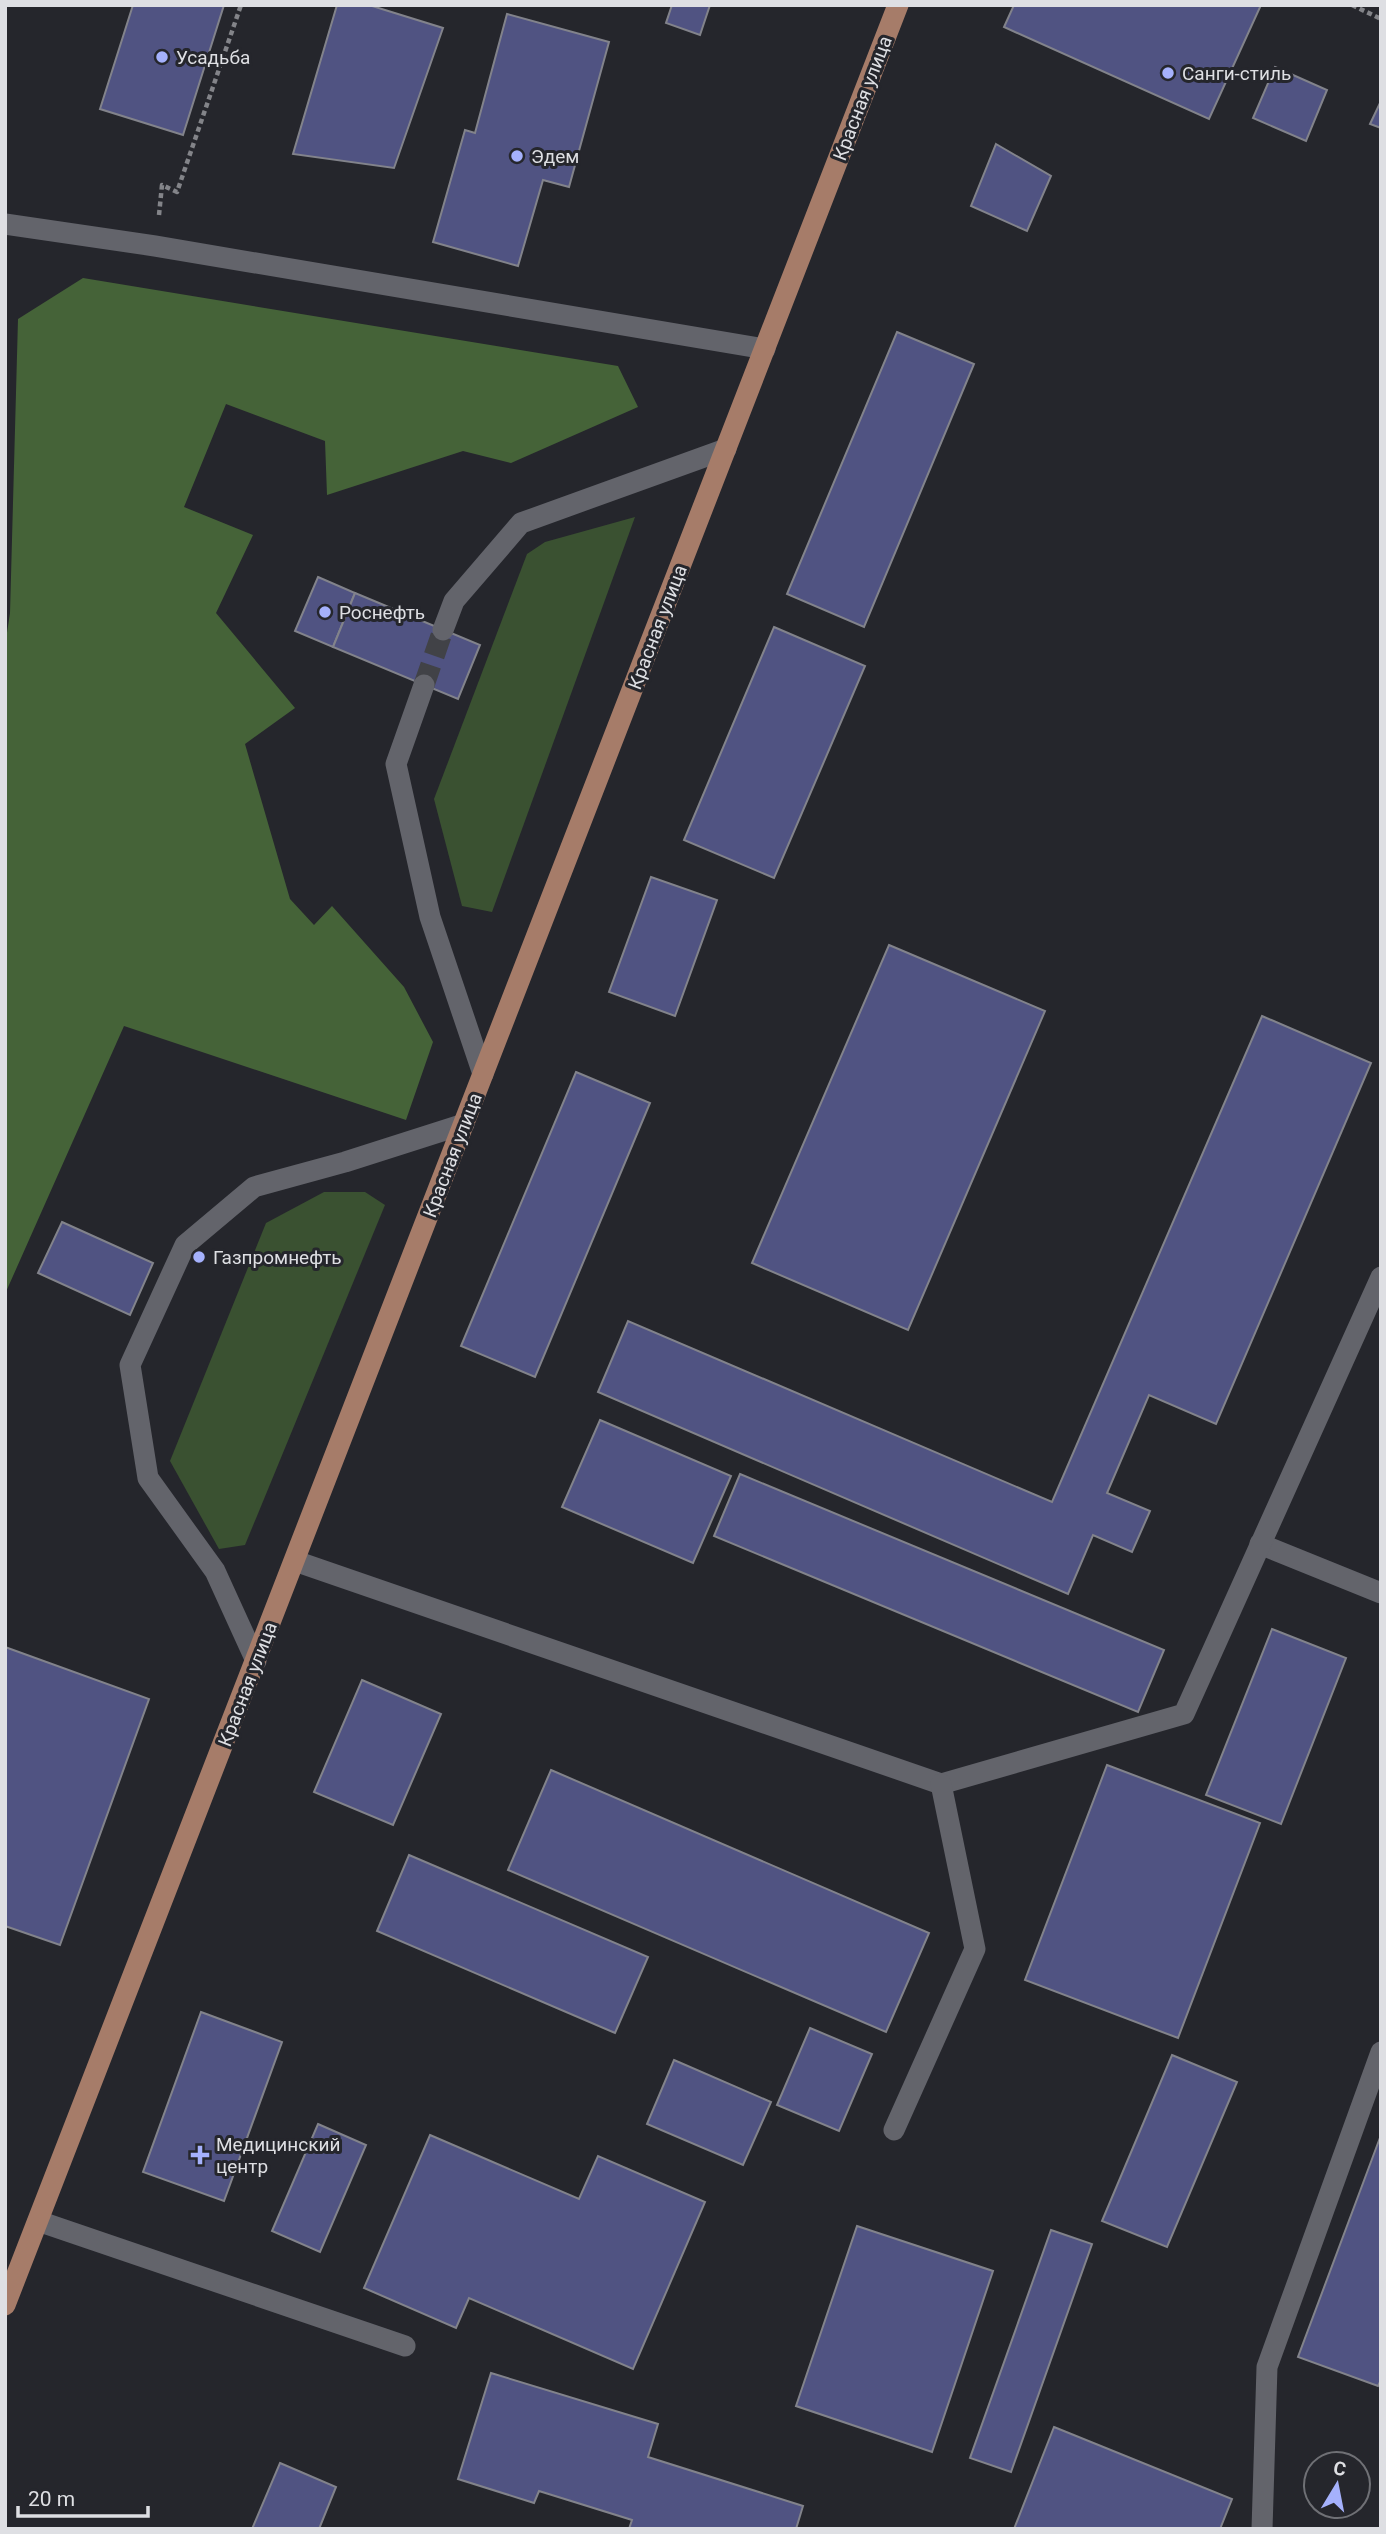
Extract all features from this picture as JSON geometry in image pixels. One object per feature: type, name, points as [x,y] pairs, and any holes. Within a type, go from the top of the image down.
[{"type":"main road","name":"Красная улица","points":[[5,2305],[898,5]]},
{"type":"lane","points":[[5,224],[155,246],[765,349]]},
{"type":"lane","points":[[443,630],[454,601],[521,523],[726,449]]},
{"type":"lane","points":[[424,685],[396,764],[430,918],[483,1074]]},
{"type":"lane","points":[[256,1661],[215,1571],[148,1478],[130,1365],[185,1245],[254,1187],[345,1162],[464,1124]]},
{"type":"lane","points":[[295,1560],[941,1784],[1184,1714],[1381,1277]]},
{"type":"lane","points":[[1260,1544],[1381,1593]]},
{"type":"lane","points":[[894,2130],[975,1949],[941,1784]]},
{"type":"lane","points":[[1262,2529],[1267,2367],[1381,2052]]},
{"type":"lane","points":[[38,2221],[405,2346]]},
{"type":"path","points":[[155,246],[162,185],[177,192],[241,5]]},
{"type":"path","points":[[1352,5],[1381,19]]},
{"type":"green space","points":[[83,278],[618,366],[638,407],[511,463],[463,451],[327,495],[325,441],[226,404],[184,507],[253,535],[216,613],[295,708],[245,744],[290,899],[314,925],[332,906],[404,987],[433,1042],[406,1120],[124,1026],[5,1294],[5,646],[10,613],[18,319]]},
{"type":"green space","points":[[635,517],[492,912],[462,906],[434,799],[527,554],[545,542]]},
{"type":"green space","points":[[324,1192],[365,1192],[385,1205],[245,1545],[219,1549],[170,1461],[266,1223]]},
{"type":"building","name":"Усадьба","points":[[133,5],[224,5],[183,135],[100,109]]},
{"type":"building","points":[[337,5],[369,5],[443,28],[394,168],[293,154]]},
{"type":"building","points":[[672,5],[710,5],[700,35],[666,23]]},
{"type":"building","name":"Санги-стиль","points":[[1014,5],[1261,5],[1209,119],[1004,27]]},
{"type":"building","name":"Эдем","points":[[507,14],[609,42],[569,187],[543,180],[518,266],[433,242],[465,130],[475,133]]},
{"type":"building","points":[[1275,67],[1327,90],[1306,141],[1253,118]]},
{"type":"building","points":[[1381,101],[1381,128],[1370,124]]},
{"type":"building","points":[[996,144],[1051,176],[1027,231],[971,206]]},
{"type":"building","points":[[897,332],[974,364],[864,627],[787,594]]},
{"type":"building","name":"Роснефть","points":[[318,577],[355,593],[333,647],[295,631]]},
{"type":"building","points":[[355,593],[480,645],[458,699],[333,647]]},
{"type":"building","points":[[774,627],[865,666],[774,878],[684,840]]},
{"type":"building","points":[[651,877],[717,900],[675,1016],[609,992]]},
{"type":"building","points":[[889,945],[1045,1011],[908,1330],[752,1263]]},
{"type":"building","points":[[1262,1016],[1371,1063],[1216,1424],[1149,1395],[1107,1493],[1150,1511],[1132,1552],[1093,1535],[1068,1594],[598,1392],[628,1321],[1052,1502]]},
{"type":"building","points":[[576,1072],[650,1103],[535,1377],[461,1346]]},
{"type":"building","points":[[62,1222],[153,1263],[130,1315],[38,1273]]},
{"type":"building","points":[[600,1420],[731,1476],[693,1563],[562,1507]]},
{"type":"building","points":[[740,1474],[1164,1650],[1138,1712],[714,1536]]},
{"type":"building","points":[[1272,1629],[1346,1658],[1281,1824],[1206,1795]]},
{"type":"building","points":[[5,1647],[149,1699],[60,1945],[5,1926]]},
{"type":"building","points":[[362,1680],[441,1714],[393,1825],[314,1792]]},
{"type":"building","points":[[1107,1765],[1260,1823],[1178,2038],[1025,1980]]},
{"type":"building","points":[[551,1770],[929,1933],[886,2032],[508,1870]]},
{"type":"building","points":[[409,1855],[648,1957],[615,2033],[377,1931]]},
{"type":"building","points":[[201,2012],[282,2042],[224,2201],[143,2172]]},
{"type":"building","points":[[810,2028],[872,2054],[839,2131],[777,2105]]},
{"type":"building","points":[[1172,2055],[1237,2082],[1167,2247],[1102,2221]]},
{"type":"building","points":[[674,2060],[771,2102],[743,2165],[647,2124]]},
{"type":"building","points":[[318,2124],[366,2145],[320,2252],[272,2231]]},
{"type":"building","points":[[430,2135],[579,2199],[598,2156],[705,2202],[633,2369],[469,2298],[456,2328],[364,2288]]},
{"type":"building","points":[[1381,2135],[1381,2380],[1378,2386],[1298,2357]]},
{"type":"building","points":[[857,2226],[993,2271],[932,2452],[796,2406]]},
{"type":"building","points":[[1051,2230],[1092,2244],[1011,2472],[970,2458]]},
{"type":"building","points":[[491,2373],[658,2424],[648,2457],[803,2506],[796,2529],[629,2529],[632,2520],[539,2491],[534,2503],[458,2479]]},
{"type":"building","points":[[1054,2427],[1232,2499],[1220,2529],[1014,2529]]},
{"type":"building","points":[[280,2463],[336,2487],[319,2529],[252,2529]]},
{"type":"tunnel","points":[[424,685],[443,630]]},
{"type":"place","name":"Усадьба","points":[[162,57]]},
{"type":"place","name":"Санги-стиль","points":[[1168,73]]},
{"type":"place","name":"Эдем","points":[[517,156]]},
{"type":"place","name":"Роснефть","points":[[325,612]]},
{"type":"place","name":"Газпромнефть","points":[[199,1257]]},
{"type":"place","name":"Медицинский центр","points":[[200,2155]]}]
